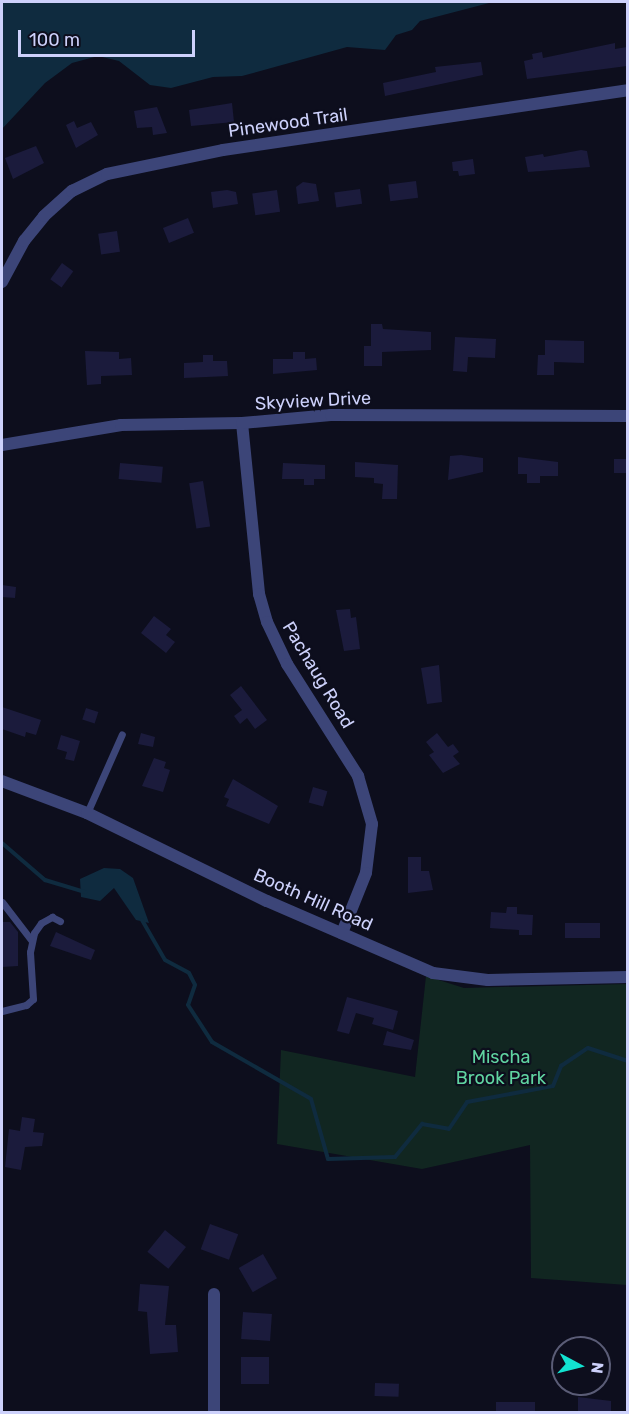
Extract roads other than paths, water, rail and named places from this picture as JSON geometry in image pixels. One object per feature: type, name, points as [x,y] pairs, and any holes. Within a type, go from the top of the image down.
[{"type":"street","name":"Pinewood Trail","points":[[2,282],[24,241],[50,210],[72,191],[107,174],[223,150],[627,90]]},
{"type":"street","name":"Skyview Drive","points":[[2,445],[121,425],[242,423],[331,415],[627,416]]},
{"type":"street","name":"Pachaug Road","points":[[242,423],[259,594],[267,622],[287,664],[358,776],[372,824],[366,873],[342,933]]},
{"type":"street","name":"Booth Hill Road","points":[[2,781],[87,813],[342,933],[433,973],[488,980],[627,977]]},
{"type":"street","points":[[214,1294],[214,1413]]},
{"type":"lane","points":[[87,813],[122,734]]},
{"type":"lane","points":[[2,902],[32,940]]},
{"type":"lane","points":[[2,1011],[26,1005],[33,999],[32,940],[41,923],[52,917],[60,921]]},
{"type":"water","points":[[2,2],[493,2],[420,21],[412,30],[396,35],[385,50],[347,47],[242,76],[213,77],[171,88],[150,85],[119,61],[98,56],[72,63],[45,83],[2,129]]},
{"type":"water","points":[[104,868],[120,869],[133,878],[149,923],[136,920],[114,888],[100,901],[81,897],[80,879]]},
{"type":"waterway","points":[[2,843],[45,880],[85,892]]},
{"type":"waterway","points":[[142,920],[165,960],[189,973],[195,985],[188,1005],[212,1042],[311,1099],[328,1159],[395,1157],[422,1124],[449,1129],[467,1102],[553,1086],[561,1066],[588,1048],[628,1061]]},
{"type":"park label","name":"Mischa Brook Park","points":[[501,1068]]}]
